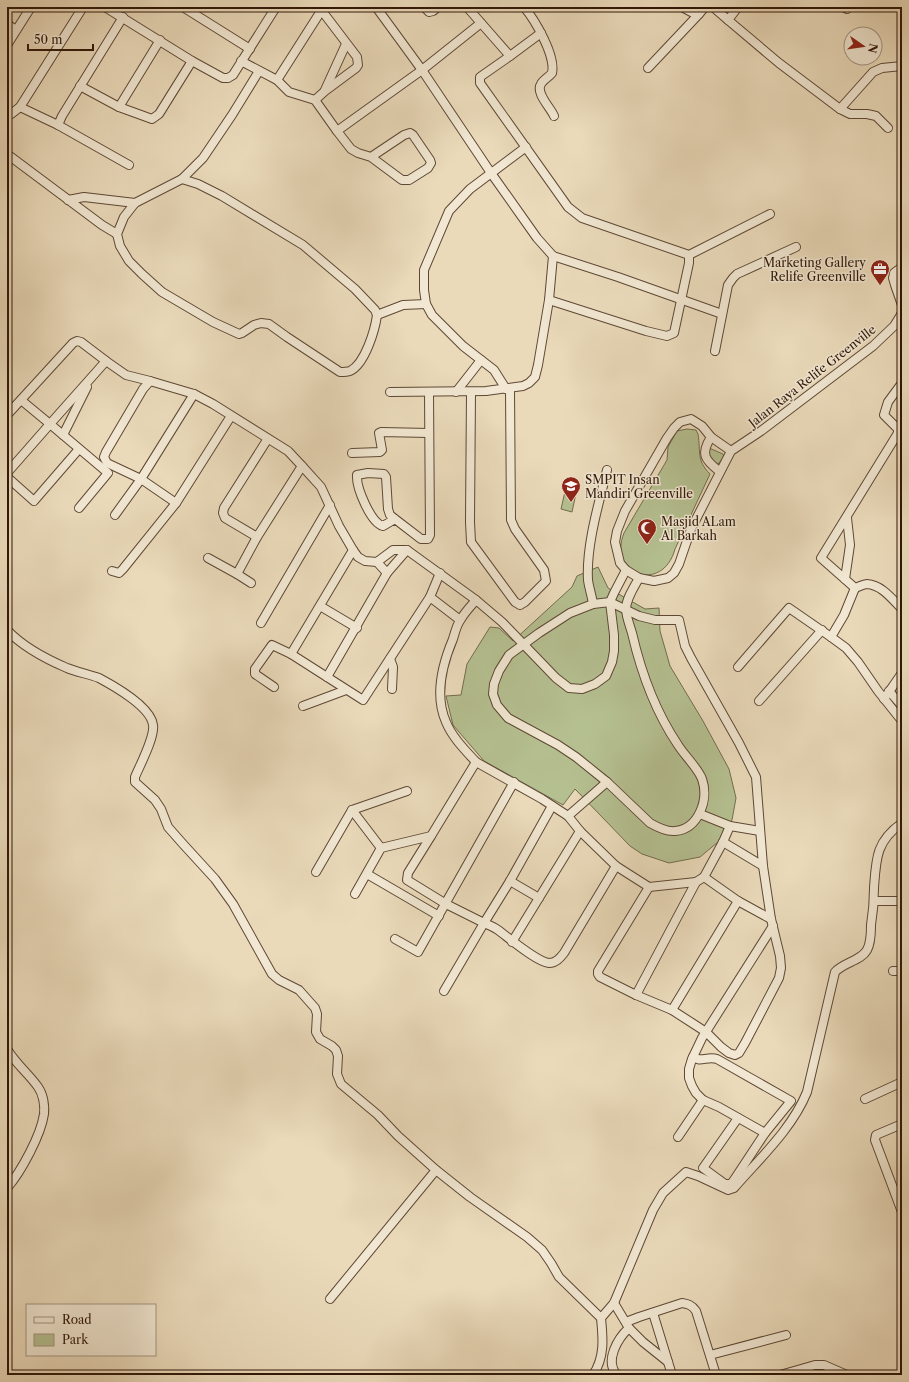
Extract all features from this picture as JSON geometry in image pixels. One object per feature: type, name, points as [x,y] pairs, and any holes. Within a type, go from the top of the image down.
[{"type":"street","points":[[7,45],[31,7]]},
{"type":"street","points":[[7,115],[11,114],[20,107],[83,7]]},
{"type":"street","points":[[106,7],[192,61],[223,78],[228,78],[233,75],[276,7]]},
{"type":"street","points":[[183,7],[250,49]]},
{"type":"street","points":[[376,7],[422,70],[491,173],[537,238],[553,256],[722,314]]},
{"type":"street","points":[[424,7],[429,12],[438,7]]},
{"type":"street","points":[[467,7],[510,56]]},
{"type":"street","points":[[524,7],[531,14],[541,30],[553,64],[553,70],[550,76],[541,84],[540,88],[542,97],[554,116]]},
{"type":"street","points":[[682,7],[695,14],[699,14]]},
{"type":"street","points":[[648,68],[705,7]]},
{"type":"street","points":[[713,7],[779,63],[840,109],[850,114],[867,114],[876,116],[888,128]]},
{"type":"street","points":[[728,20],[738,7]]},
{"type":"street","points":[[277,80],[320,9],[357,57],[358,65],[315,100]]},
{"type":"street","points":[[58,125],[80,86],[123,18]]},
{"type":"street","points":[[337,131],[422,70],[481,23]]},
{"type":"street","points":[[7,24],[16,30]]},
{"type":"street","points":[[541,33],[480,77],[480,83],[568,207],[582,218],[689,255],[770,214]]},
{"type":"street","points":[[119,106],[160,40]]},
{"type":"street","points":[[325,91],[346,44]]},
{"type":"street","points":[[80,86],[119,106],[149,119],[156,117],[159,114],[192,61]]},
{"type":"street","points":[[241,61],[277,80],[290,92],[315,100],[351,149],[371,157],[402,180],[409,180],[428,168],[431,163],[413,135],[410,133],[404,135],[371,157]]},
{"type":"street","points":[[840,109],[873,72],[882,68],[902,66]]},
{"type":"street","points":[[182,179],[198,184],[222,196],[303,245],[355,289],[375,310],[377,315],[373,334],[362,358],[356,367],[348,372],[340,372],[287,338],[269,324],[261,323],[254,325],[239,334],[213,322],[162,292],[129,261],[120,246],[117,234],[124,218],[135,203],[182,179],[202,158],[232,116],[259,71]]},
{"type":"street","points":[[20,107],[58,125],[129,165]]},
{"type":"street","points":[[471,392],[471,542],[515,602],[520,605],[546,581],[546,575],[515,529],[511,520],[508,389],[494,370],[463,346],[432,315],[426,304],[424,270],[449,210],[470,189],[526,147]]},
{"type":"street","points":[[7,154],[102,225],[117,234]]},
{"type":"street","points":[[68,200],[84,197],[135,203]]},
{"type":"street","points":[[715,351],[728,285],[733,278],[737,274],[796,247]]},
{"type":"street","points":[[549,300],[646,331],[667,336],[674,333],[689,262],[689,255]]},
{"type":"street","points":[[390,392],[471,392],[508,389],[523,386],[529,383],[535,377],[549,300],[553,256]]},
{"type":"street","points":[[902,267],[894,273],[894,278],[902,305]]},
{"type":"street","points":[[377,315],[403,305],[426,304]]},
{"type":"street","name":"Jalan Raya Relife Greenville","points":[[730,451],[711,437],[702,426],[691,419],[686,419],[680,422],[667,438],[628,506],[617,531],[615,542],[617,554],[620,563],[626,570],[638,578],[654,581],[668,578],[674,573],[679,564],[690,530],[730,451],[761,431],[873,346],[894,326],[902,312]]},
{"type":"street","points":[[7,415],[73,343],[77,341],[81,342],[126,375],[194,394],[213,404],[267,440],[288,452],[321,487],[339,526],[358,558],[364,561],[377,562],[388,573]]},
{"type":"street","points":[[456,392],[481,360]]},
{"type":"street","points":[[7,473],[106,361]]},
{"type":"street","points":[[63,435],[93,375]]},
{"type":"street","points":[[150,381],[143,389],[104,457],[107,463],[141,479],[176,502]]},
{"type":"street","points":[[855,588],[821,558],[898,433],[898,429],[884,415],[888,402],[902,383]]},
{"type":"street","points":[[394,520],[383,526],[380,525],[363,500],[357,481],[357,475],[368,473],[384,474],[386,477],[388,510],[394,520],[421,539],[428,539],[430,535],[429,392]]},
{"type":"street","points":[[115,515],[141,479],[194,394]]},
{"type":"street","points":[[21,400],[108,473],[79,508]]},
{"type":"street","points":[[112,571],[119,573],[123,569],[176,502],[231,416]]},
{"type":"street","points":[[352,452],[380,452],[382,450],[381,432],[429,433]]},
{"type":"street","points":[[711,437],[704,448],[705,457],[708,463],[719,472]]},
{"type":"street","points":[[257,537],[226,518],[223,513],[224,508],[267,440]]},
{"type":"street","points":[[7,477],[34,501],[79,449]]},
{"type":"street","points":[[237,574],[257,537],[302,466]]},
{"type":"street","points":[[593,604],[588,580],[589,548],[607,470]]},
{"type":"street","points":[[261,624],[330,505]]},
{"type":"street","points":[[845,579],[850,545],[847,518]]},
{"type":"street","points":[[291,654],[353,550]]},
{"type":"street","points":[[377,562],[393,550],[407,550],[476,600],[502,622],[556,678],[569,688],[582,689],[595,684],[606,676],[612,662],[614,635],[610,602],[626,570]]},
{"type":"street","points":[[327,677],[388,573],[407,550]]},
{"type":"street","points":[[208,558],[251,583]]},
{"type":"street","points":[[274,687],[254,674],[255,669],[272,645],[291,654],[363,700],[430,597],[440,574]]},
{"type":"street","points":[[638,578],[628,600],[626,609],[639,663],[652,697],[677,744],[702,778],[704,790],[703,803],[700,814],[693,823],[686,828],[676,831],[658,828],[650,823],[607,782],[576,757],[558,745],[508,718],[497,705],[493,694],[494,684],[499,671],[509,655],[570,613],[593,604],[610,602],[626,609],[639,616],[666,620],[679,620],[685,646],[756,776],[764,866],[772,922],[780,956],[780,978],[742,1048],[735,1055],[729,1053],[672,1010],[636,995],[600,977],[598,974],[598,970],[649,887]]},
{"type":"street","points":[[831,637],[844,615],[855,588],[867,584],[878,588],[886,592],[902,609]]},
{"type":"street","points":[[430,597],[460,620]]},
{"type":"street","points":[[476,600],[460,620],[444,662],[440,693],[441,708],[446,724],[457,740],[476,762],[514,782],[568,816],[580,831],[616,866],[649,887],[696,882],[704,877],[730,826]]},
{"type":"street","points":[[320,606],[356,628]]},
{"type":"street","points":[[738,667],[788,608],[846,648],[902,721]]},
{"type":"street","points":[[7,630],[37,653],[68,668],[98,678],[121,691],[134,700],[150,715],[153,725],[152,737],[135,777],[136,782],[155,800],[161,809],[168,827],[215,879],[233,904],[272,974],[279,980],[299,990],[313,1004],[317,1014],[317,1036],[336,1050],[338,1056],[337,1074],[341,1084],[378,1115],[398,1136],[436,1170],[470,1197],[537,1245],[559,1276],[601,1318],[603,1340],[602,1353],[600,1363],[594,1375]]},
{"type":"street","points":[[759,701],[822,630]]},
{"type":"street","points":[[390,660],[393,667],[392,689]]},
{"type":"street","points":[[884,698],[902,673]]},
{"type":"street","points":[[303,706],[346,690]]},
{"type":"street","points":[[889,691],[902,706]]},
{"type":"street","points":[[476,762],[408,873],[407,880],[446,904],[497,929],[512,942],[544,962],[554,962],[560,959],[564,953],[616,866]]},
{"type":"street","points":[[395,939],[418,952],[514,782]]},
{"type":"street","points":[[568,816],[607,782]]},
{"type":"street","points":[[316,872],[352,810],[407,791]]},
{"type":"street","points":[[444,991],[510,881],[552,806]]},
{"type":"street","points":[[352,810],[381,848]]},
{"type":"street","points":[[700,814],[730,826],[760,831]]},
{"type":"street","points":[[601,1318],[614,1303],[653,1210],[663,1193],[686,1172],[728,1190],[734,1188],[776,1141],[801,1107],[836,972],[840,967],[864,955],[868,948],[874,901],[876,861],[879,851],[890,832],[902,823]]},
{"type":"street","points":[[512,942],[580,831]]},
{"type":"street","points":[[355,894],[381,848],[431,836]]},
{"type":"street","points":[[723,842],[764,866]]},
{"type":"street","points":[[367,874],[439,916]]},
{"type":"street","points":[[704,877],[738,901],[772,922]]},
{"type":"street","points":[[510,881],[539,898]]},
{"type":"street","points":[[636,995],[696,882]]},
{"type":"street","points":[[672,1010],[738,901]]},
{"type":"street","points":[[874,901],[902,901]]},
{"type":"street","points":[[765,1133],[720,1107],[703,1100],[696,1093],[689,1078],[689,1069],[704,1035],[772,922]]},
{"type":"street","points":[[893,971],[902,971]]},
{"type":"street","points":[[7,1049],[39,1088],[43,1100],[44,1114],[26,1159],[14,1180],[7,1188]]},
{"type":"street","points":[[693,1057],[701,1060],[708,1057],[718,1059],[791,1101],[765,1133],[731,1184],[725,1184],[703,1168],[738,1118]]},
{"type":"street","points":[[866,1099],[902,1082]]},
{"type":"street","points":[[678,1137],[703,1100]]},
{"type":"street","points":[[902,1124],[880,1132],[876,1135],[874,1140],[902,1212]]},
{"type":"street","points":[[330,1300],[436,1170]]},
{"type":"street","points":[[614,1303],[628,1325],[643,1342],[668,1362]]},
{"type":"street","points":[[617,1375],[612,1366],[612,1357],[618,1340],[628,1325],[639,1317],[682,1303],[688,1304],[696,1311],[716,1375]]},
{"type":"street","points":[[653,1313],[672,1375]]},
{"type":"street","points":[[710,1355],[786,1335]]},
{"type":"street","points":[[780,1375],[815,1365],[824,1365],[847,1375]]},
{"type":"green space","points":[[687,429],[696,430],[698,434],[701,460],[710,474],[669,563],[660,571],[649,575],[639,574],[630,568],[623,560],[621,548],[624,533],[667,460],[668,447],[677,431]]},
{"type":"green space","points":[[709,448],[723,454],[724,457],[718,464],[715,464],[708,457]]},
{"type":"green space","points":[[566,487],[577,489],[572,512],[561,509]]},
{"type":"green space","points":[[598,567],[608,588],[645,609],[659,608],[660,631],[670,666],[703,721],[729,769],[736,798],[732,820],[718,842],[700,857],[669,863],[642,854],[630,846],[575,789],[563,805],[484,761],[453,725],[446,696],[461,695],[467,664],[490,627],[499,628],[513,641],[572,587],[577,576]]},
{"type":"place","name":"Marketing Gallery Relife Greenville","points":[[880,286]]},
{"type":"place","name":"SMPIT Insan Mandiri Greenville","points":[[571,503]]},
{"type":"place","name":"Masjid ALam Al Barkah","points":[[647,545]]}]
